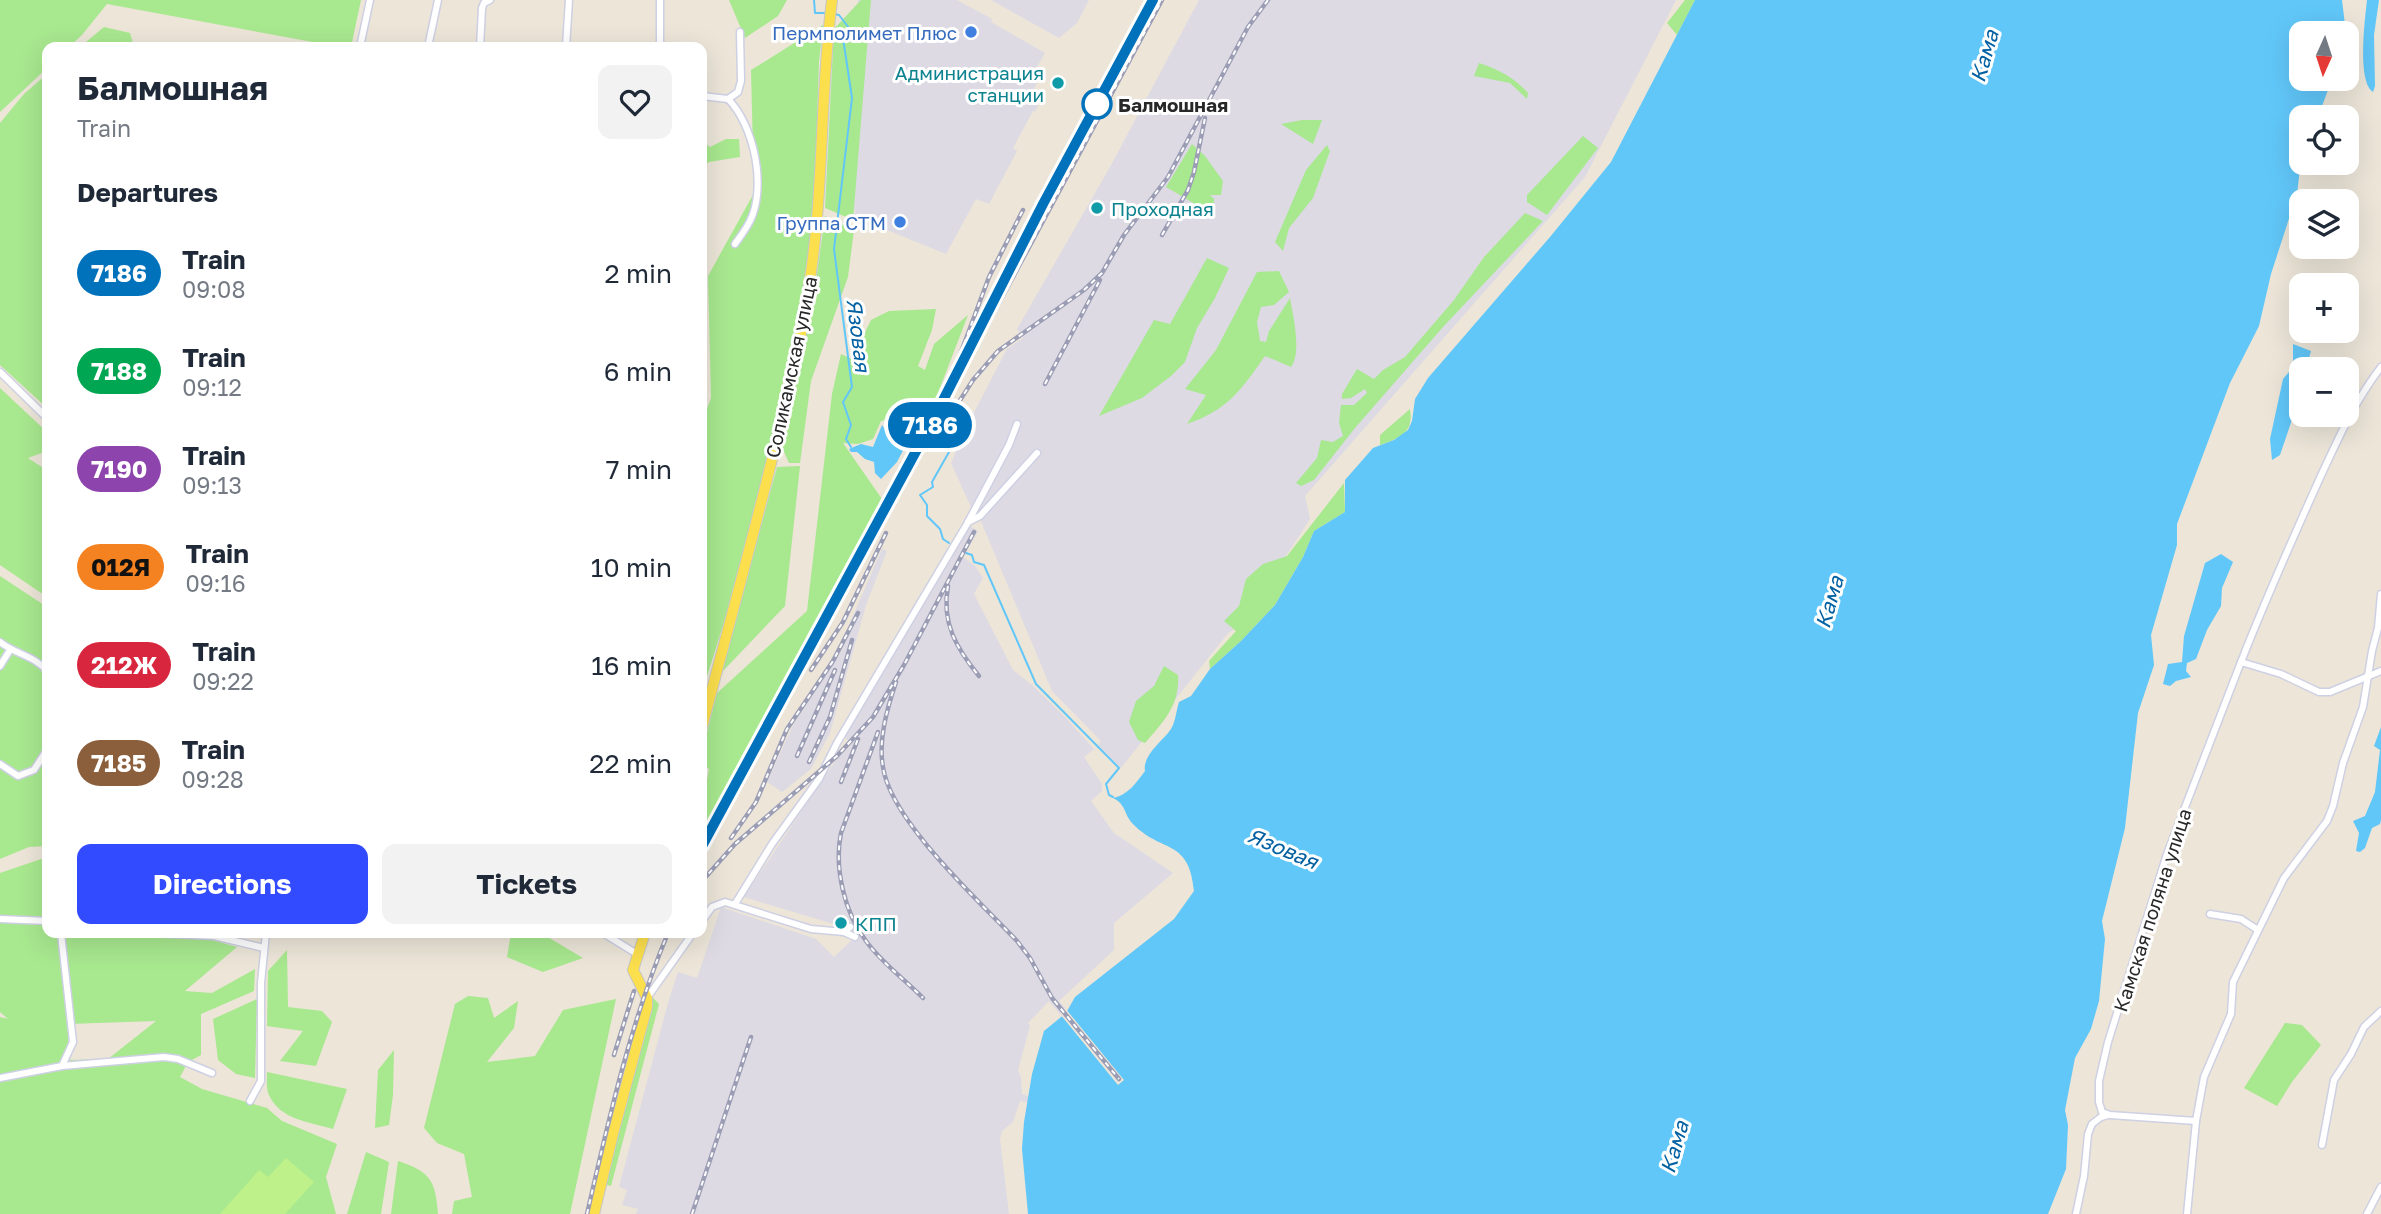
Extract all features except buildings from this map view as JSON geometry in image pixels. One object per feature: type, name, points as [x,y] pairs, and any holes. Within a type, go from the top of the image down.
[{"type":"main road","name":"Соликамская улица","points":[[707,708],[748,556],[800,339],[811,279],[832,0]]},
{"type":"main road","points":[[598,1213],[647,1007],[647,999],[633,970],[643,938]]},
{"type":"street","points":[[361,42],[370,0]]},
{"type":"street","points":[[429,42],[438,0]]},
{"type":"street","points":[[480,42],[482,8],[484,3],[490,0]]},
{"type":"street","points":[[566,42],[569,0]]},
{"type":"street","points":[[660,0],[660,42]]},
{"type":"street","points":[[728,99],[738,92],[741,81],[740,32]]},
{"type":"street","points":[[707,97],[728,99],[739,110],[756,157],[757,190],[751,220],[735,244]]},
{"type":"street","name":"Камская поляна улица","points":[[2110,1115],[2102,1112],[2099,1081],[2108,1042],[2166,854],[2289,547],[2348,417],[2361,393],[2381,367]]},
{"type":"street","points":[[0,372],[42,413]]},
{"type":"street","points":[[735,904],[772,844],[824,771],[837,743],[967,524],[1009,445],[1017,424]]},
{"type":"street","points":[[967,524],[980,516],[1037,453]]},
{"type":"street","points":[[2187,1214],[2196,1121],[2204,1077],[2231,1014],[2233,982],[2284,878],[2327,821],[2333,806],[2343,763],[2363,707],[2378,628],[2381,594]]},
{"type":"street","points":[[0,642],[10,650],[42,665]]},
{"type":"street","points":[[0,666],[10,650]]},
{"type":"street","points":[[2241,662],[2281,674],[2319,692],[2330,692],[2381,671]]},
{"type":"street","points":[[0,764],[18,776],[34,770],[42,758]]},
{"type":"street","points":[[707,915],[716,905],[725,902],[811,929],[847,930],[855,937]]},
{"type":"street","points":[[2210,914],[2241,919],[2258,930]]},
{"type":"street","points":[[0,919],[42,921]]},
{"type":"street","points":[[62,938],[73,1042],[62,1066]]},
{"type":"street","points":[[222,938],[264,948]]},
{"type":"street","points":[[250,1101],[261,1081],[261,983],[265,938]]},
{"type":"street","points":[[611,938],[636,954]]},
{"type":"street","points":[[647,999],[690,938]]},
{"type":"street","points":[[2322,1145],[2334,1080],[2364,1027],[2381,1011]]},
{"type":"street","points":[[0,1078],[62,1066],[164,1057],[178,1059],[212,1073]]},
{"type":"street","points":[[2076,1214],[2084,1176],[2088,1134],[2092,1124],[2101,1117],[2110,1115],[2196,1121]]},
{"type":"street","points":[[2367,1214],[2381,1187]]},
{"type":"shaded area","points":[[858,0],[957,0],[1045,53],[1030,79],[1037,83],[1029,98],[1038,106],[1013,148],[1017,151],[989,204],[976,199],[946,254],[855,217],[846,88]]},
{"type":"shaded area","points":[[991,0],[1089,0],[1077,23],[1059,38]]},
{"type":"shaded area","points":[[1199,0],[1676,0],[1585,177],[1305,496],[1310,519],[1240,626],[1228,633],[1121,768],[1098,745],[1101,741],[1052,691],[980,519],[971,507],[951,463],[1007,349],[1023,338],[1017,329],[1110,167]]},
{"type":"shaded area","points":[[970,526],[978,531],[963,557],[975,566],[983,578],[974,594],[1013,670],[1064,716],[1094,749],[1084,757],[1102,784],[1102,791],[1091,801],[1114,833],[1173,873],[1114,923],[1114,950],[1059,1001],[1124,1080],[1118,1085],[1049,1001],[1028,1023],[1030,1026],[1018,1070],[1022,1094],[1034,1098],[1033,1104],[1020,1101],[1013,1122],[1002,1131],[1000,1139],[1009,1214],[636,1214],[638,1209],[622,1205],[627,1190],[619,1187],[668,1003],[678,972],[697,978],[721,907],[816,939],[834,957],[857,935],[847,924],[837,925],[744,897],[836,760],[851,745],[845,737]]},
{"type":"shaded area","points":[[882,549],[887,551],[866,605],[830,733],[811,769],[782,792],[767,782],[794,723],[843,648],[840,646]]},
{"type":"green space","points":[[0,0],[361,0],[352,42],[313,42],[107,4],[74,42],[42,42],[42,73],[0,112]]},
{"type":"green space","points":[[729,0],[787,0],[778,16],[745,38]]},
{"type":"green space","points":[[861,0],[871,0],[853,220],[825,208],[834,29]]},
{"type":"green space","points":[[1685,0],[1695,0],[1677,35],[1667,23]]},
{"type":"green space","points":[[823,25],[819,62],[814,212],[804,283],[764,471],[732,596],[707,677],[707,409],[711,398],[708,276],[754,193],[751,70]]},
{"type":"green space","points":[[104,27],[130,33],[133,42],[86,42]]},
{"type":"green space","points":[[1479,63],[1512,78],[1528,93],[1527,99],[1510,83],[1474,76]]},
{"type":"green space","points":[[42,78],[42,403],[0,365],[0,123],[24,94]]},
{"type":"green space","points":[[1322,120],[1313,144],[1281,124]]},
{"type":"green space","points":[[1583,136],[1598,148],[1547,215],[1527,202],[1527,195]]},
{"type":"green space","points":[[726,139],[739,139],[740,157],[707,164],[707,145],[710,147]]},
{"type":"green space","points":[[1192,144],[1205,156],[1223,181],[1221,195],[1210,195],[1214,199],[1214,215],[1166,187]]},
{"type":"green space","points":[[1327,145],[1330,151],[1313,198],[1289,228],[1283,251],[1275,242],[1306,170]]},
{"type":"green space","points":[[1525,213],[1543,221],[1443,327],[1355,428],[1314,480],[1301,486],[1296,483],[1317,458],[1321,440],[1333,442],[1343,436],[1339,423],[1341,405],[1354,405],[1367,393],[1365,389],[1351,398],[1342,399],[1342,394],[1357,369],[1374,379],[1383,370],[1405,357],[1454,300],[1484,257]]},
{"type":"green space","points":[[825,216],[854,230],[848,277],[811,381],[800,463],[789,463],[781,445],[812,310]]},
{"type":"green space","points":[[1207,258],[1229,268],[1197,328],[1185,362],[1142,398],[1099,416],[1154,320],[1170,324]]},
{"type":"green space","points":[[1279,271],[1289,292],[1274,305],[1261,307],[1257,322],[1260,341],[1266,342],[1269,331],[1290,298],[1296,343],[1291,367],[1265,356],[1249,379],[1224,405],[1187,424],[1206,395],[1185,389],[1216,350],[1257,272]]},
{"type":"green space","points":[[936,309],[932,330],[918,366],[925,370],[934,344],[968,315],[933,406],[912,433],[901,425],[885,420],[881,421],[873,439],[858,444],[843,443],[882,499],[880,508],[707,827],[707,733],[717,693],[807,611],[832,394],[841,354],[852,359],[871,320],[889,311]]},
{"type":"green space","points":[[0,388],[42,427],[42,453],[28,458],[42,467],[42,594],[0,565]]},
{"type":"green space","points":[[1410,409],[1408,429],[1394,440],[1380,445],[1380,435]]},
{"type":"green space","points":[[800,466],[785,606],[722,672],[777,467]]},
{"type":"green space","points":[[1344,483],[1345,512],[1314,531],[1303,557],[1275,605],[1210,669],[1209,661],[1236,631],[1224,621],[1239,606],[1246,579],[1263,564],[1287,556]]},
{"type":"green space","points":[[0,576],[42,604],[42,846],[29,847],[0,859]]},
{"type":"green space","points":[[1164,666],[1178,675],[1176,695],[1164,720],[1145,743],[1138,740],[1129,722],[1136,701],[1154,686]]},
{"type":"green space","points":[[42,859],[42,938],[205,938],[237,947],[185,991],[212,993],[255,969],[254,991],[201,1014],[201,1055],[188,1062],[180,1077],[202,1089],[267,1108],[282,1121],[337,1144],[326,1177],[336,1214],[0,1214],[0,1017],[8,1019],[0,1012],[0,873]],"holes":[[[156,1021],[108,1059],[68,1060],[68,1024]]]},
{"type":"green space","points":[[510,938],[549,938],[583,958],[543,972],[507,957]]},
{"type":"green space","points":[[287,950],[288,1007],[322,1011],[332,1022],[316,1066],[280,1061],[303,1031],[267,1026],[268,971]]},
{"type":"green space","points":[[468,996],[488,998],[494,1018],[518,1001],[514,1028],[487,1062],[535,1056],[563,1010],[616,999],[570,1214],[452,1214],[454,1201],[472,1197],[464,1154],[437,1143],[424,1128],[455,1004]]},
{"type":"green space","points":[[653,998],[659,1004],[611,1186],[605,1184]]},
{"type":"green space","points":[[257,999],[255,1078],[236,1074],[218,1060],[213,1019]]},
{"type":"green space","points":[[2285,1023],[2302,1025],[2321,1045],[2277,1106],[2244,1088]]},
{"type":"green space","points":[[394,1050],[389,1125],[375,1128],[378,1070]]},
{"type":"green space","points":[[267,1072],[347,1089],[333,1129],[296,1119],[280,1110],[268,1093]]},
{"type":"green space","points":[[366,1152],[389,1162],[381,1214],[347,1214]]},
{"type":"green space","points":[[286,1158],[314,1182],[285,1214],[220,1214],[259,1170],[268,1177]]},
{"type":"green space","points":[[398,1161],[418,1169],[429,1179],[433,1185],[438,1214],[391,1214]]},
{"type":"water","name":"Кама","points":[[1695,0],[2342,0],[2345,21],[2289,21],[2289,91],[2328,91],[2322,105],[2289,105],[2289,175],[2299,175],[2298,189],[2289,189],[2289,219],[2271,274],[2259,326],[2230,383],[2177,524],[2177,545],[2151,635],[2154,665],[2138,713],[2125,828],[2102,921],[2105,939],[2099,1001],[2091,1029],[2075,1058],[2065,1110],[2068,1125],[2066,1169],[2048,1214],[1028,1214],[1022,1149],[1024,1122],[1032,1074],[1044,1031],[1066,1013],[1075,997],[1174,919],[1194,891],[1191,874],[1180,854],[1143,833],[1113,798],[1127,791],[1145,771],[1150,754],[1171,729],[1179,702],[1191,696],[1210,669],[1275,605],[1303,557],[1314,531],[1345,512],[1345,480],[1373,448],[1394,440],[1408,430],[1415,399],[1428,378],[1611,162]]},
{"type":"water","points":[[2367,0],[2379,0],[2374,35],[2373,92],[2368,86],[2364,63]]},
{"type":"water","points":[[2293,344],[2311,351],[2309,357],[2293,357]]},
{"type":"water","points":[[2289,372],[2289,427],[2280,455],[2272,460],[2270,439],[2283,379]]},
{"type":"water","points":[[882,425],[886,431],[899,427],[910,437],[897,462],[881,479],[875,473],[874,462],[849,449],[861,444],[873,447]]},
{"type":"water","points":[[2221,554],[2233,562],[2222,588],[2221,606],[2207,630],[2196,659],[2187,663],[2186,671],[2191,677],[2176,681],[2170,686],[2163,684],[2168,664],[2182,662],[2184,636],[2205,563]]},
{"type":"water","points":[[2381,727],[2381,820],[2380,824],[2372,828],[2365,848],[2360,852],[2356,851],[2359,833],[2353,821],[2365,816],[2375,792],[2380,750],[2374,746]]},
{"type":"pier","points":[[1065,1008],[1124,1080],[1118,1085],[1060,1014]]},
{"type":"waterway","name":"Язовая","points":[[814,0],[815,13],[825,13]]},
{"type":"waterway","name":"Язовая","points":[[834,14],[839,15],[849,28],[843,38],[852,98],[834,249],[852,387],[843,402],[851,425],[846,439],[851,447]]},
{"type":"waterway","name":"Язовая","points":[[908,434],[923,418],[955,431],[955,437],[949,443],[949,452],[932,482],[933,487],[920,495],[927,505],[927,516],[940,529],[943,539],[949,543]]},
{"type":"waterway","name":"Язовая","points":[[966,553],[972,555],[974,562],[984,565],[1036,684],[1119,768],[1106,784],[1109,795],[1113,797]]},
{"type":"railway","points":[[707,846],[1162,0]]},
{"type":"railway","points":[[948,419],[973,380],[998,351],[1084,290],[1102,273],[1124,235],[1168,177],[1248,27],[1268,0]]},
{"type":"railway","points":[[1162,235],[1188,190],[1205,118]]},
{"type":"railway","points":[[957,363],[989,277],[1023,210]]},
{"type":"railway","points":[[1045,384],[1100,280]]},
{"type":"railway","points":[[707,875],[735,844],[837,756],[873,717],[904,665],[974,532]]},
{"type":"railway","points":[[811,670],[843,622],[886,533]]},
{"type":"railway","points":[[948,586],[946,599],[949,624],[964,656],[979,676]]},
{"type":"railway","points":[[731,838],[756,802],[787,729],[833,661],[858,613]]},
{"type":"railway","points":[[809,762],[830,717],[852,640]]},
{"type":"railway","points":[[797,756],[835,670]]},
{"type":"railway","points":[[896,682],[884,724],[882,746],[883,767],[889,788],[919,835],[960,883],[1017,941],[1030,958],[1052,998],[1119,1079]]},
{"type":"railway","points":[[878,732],[841,833],[840,874],[852,917],[866,941],[923,998]]},
{"type":"railway","points":[[841,782],[858,739]]},
{"type":"railway","points":[[587,1214],[631,1037],[666,938]]},
{"type":"railway","points":[[614,1055],[634,991]]},
{"type":"railway","points":[[692,1214],[751,1037]]},
{"type":"train","name":"7186","points":[[707,837],[934,418],[1043,204],[1153,0]]},
{"type":"place","name":"Пермполимет Плюс","points":[[971,32]]},
{"type":"place","name":"Администрация станции","points":[[1058,83]]},
{"type":"place","name":"Балмошная","points":[[1097,104]]},
{"type":"place","name":"Проходная","points":[[1097,208]]},
{"type":"place","name":"Группа СТМ","points":[[900,222]]},
{"type":"place","name":"КПП","points":[[841,923]]}]
